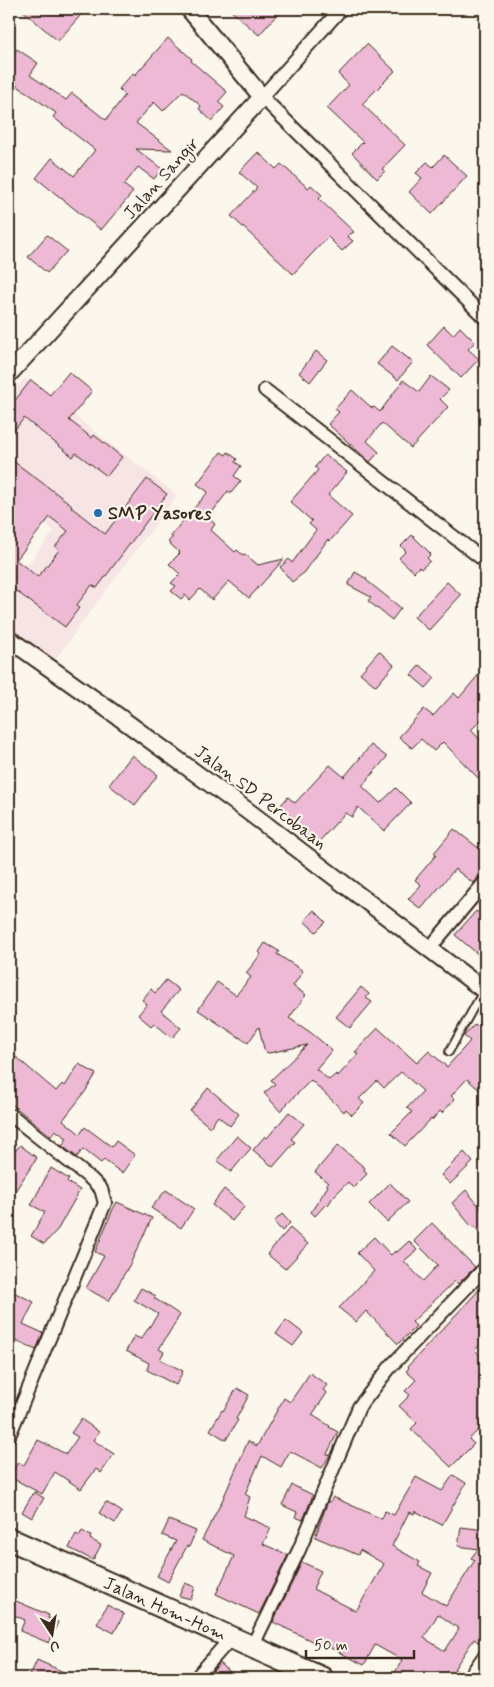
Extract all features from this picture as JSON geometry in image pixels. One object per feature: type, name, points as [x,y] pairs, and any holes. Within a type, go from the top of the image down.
[{"type":"highway","name":"Jalan Hom-Hom","points":[[9,1539],[322,1678]]},
{"type":"street","points":[[189,9],[262,96],[485,318]]},
{"type":"street","name":"Jalan Sangir","points":[[9,374],[341,9]]},
{"type":"street","points":[[265,390],[485,561]]},
{"type":"street","name":"Jalan SD Percobaan","points":[[9,639],[249,812],[484,990]]},
{"type":"street","points":[[429,949],[485,882]]},
{"type":"street","points":[[9,1120],[12,1116],[92,1179],[101,1189],[105,1203],[9,1436]]},
{"type":"street","points":[[252,1647],[299,1550],[359,1407],[391,1366],[485,1268]]},
{"type":"street","points":[[196,1678],[231,1638]]},
{"type":"street","points":[[470,1678],[485,1655]]},
{"type":"lane","points":[[449,1052],[484,990]]},
{"type":"shaded area","name":"SMP Yasores","points":[[25,378],[177,495],[54,661],[9,629],[9,589],[54,531],[9,494],[9,396]]},
{"type":"building","points":[[21,9],[86,9],[58,41]]},
{"type":"building","points":[[229,9],[282,9],[259,35]]},
{"type":"building","points":[[168,38],[227,92],[218,102],[224,107],[212,121],[199,109],[201,106],[183,91],[163,111],[154,102],[136,123],[172,150],[136,149],[162,169],[154,179],[138,167],[124,185],[133,192],[101,230],[36,178],[52,158],[74,176],[95,150],[53,117],[56,113],[9,80],[9,61],[17,49],[38,63],[30,75],[66,100],[72,93],[106,120],[125,95],[119,89],[133,73],[135,75]]},
{"type":"building","points":[[367,44],[395,71],[362,104],[405,145],[382,169],[385,171],[377,179],[352,153],[363,142],[327,108],[349,85],[338,74]]},
{"type":"building","points":[[258,152],[276,169],[281,164],[308,188],[311,185],[322,195],[319,199],[354,232],[347,236],[353,241],[342,251],[328,237],[293,274],[231,216],[257,188],[239,172]]},
{"type":"building","points":[[444,155],[467,176],[432,214],[409,192],[422,178],[416,173],[427,162],[433,167]]},
{"type":"building","points":[[47,235],[67,251],[47,273],[28,257]]},
{"type":"building","points":[[444,326],[453,335],[460,327],[475,342],[468,349],[479,359],[461,378],[427,345]]},
{"type":"building","points":[[392,346],[413,362],[398,380],[377,364]]},
{"type":"building","points":[[316,351],[327,360],[310,382],[299,373]]},
{"type":"building","points":[[69,372],[92,391],[69,420],[92,438],[94,435],[122,457],[107,476],[76,453],[73,457],[24,418],[9,437],[9,408],[31,380],[50,395]]},
{"type":"building","points":[[431,376],[449,390],[440,399],[448,407],[411,448],[382,423],[367,441],[379,452],[370,462],[328,424],[339,412],[335,409],[352,390],[372,408],[374,407],[380,412],[403,380],[419,392]]},
{"type":"building","points":[[221,452],[226,455],[228,452],[237,459],[235,462],[241,466],[234,476],[241,481],[231,493],[228,491],[208,518],[215,524],[211,530],[235,552],[237,550],[243,555],[245,554],[258,565],[284,559],[249,598],[229,581],[212,600],[200,589],[190,600],[185,595],[181,599],[171,591],[176,586],[171,583],[180,574],[169,564],[180,553],[168,542],[173,537],[170,536],[208,492],[197,484]]},
{"type":"building","points":[[325,455],[347,472],[328,495],[352,516],[330,541],[328,539],[305,572],[292,582],[280,567],[289,559],[292,563],[316,530],[309,524],[312,521],[290,502],[318,470],[315,467]]},
{"type":"building","points":[[9,458],[72,505],[71,507],[105,534],[147,479],[167,494],[97,588],[92,585],[76,606],[79,608],[65,627],[9,586]],"holes":[[[50,517],[68,531],[55,547],[59,550],[38,577],[16,560]]]},
{"type":"building","points":[[412,535],[431,554],[427,558],[430,561],[414,572],[399,558],[406,551],[401,546]]},
{"type":"building","points":[[355,572],[367,579],[401,608],[392,620],[368,601],[371,597],[348,585]]},
{"type":"building","points":[[447,582],[461,595],[429,630],[414,617]]},
{"type":"building","points":[[379,651],[394,665],[376,686],[360,673]]},
{"type":"building","points":[[420,665],[435,678],[426,688],[411,675]]},
{"type":"building","points":[[485,667],[485,716],[471,730],[485,745],[485,772],[478,778],[443,742],[434,751],[421,739],[412,748],[399,737],[424,709],[433,716],[454,693],[459,698]]},
{"type":"building","points":[[371,745],[387,757],[362,786],[380,803],[396,788],[411,803],[384,831],[358,807],[352,817],[345,813],[315,846],[303,835],[306,830],[279,807],[288,797],[295,803],[330,765],[344,777]]},
{"type":"building","points":[[132,755],[158,775],[135,805],[109,785]]},
{"type":"building","points":[[454,829],[485,853],[485,868],[473,883],[455,869],[421,909],[408,899],[421,885],[415,880]]},
{"type":"building","points":[[314,910],[326,922],[316,932],[304,921]]},
{"type":"building","points":[[476,911],[485,919],[485,960],[455,935]]},
{"type":"building","points":[[265,943],[279,951],[277,954],[303,971],[293,986],[306,995],[289,1018],[332,1050],[316,1069],[329,1080],[336,1074],[338,1076],[358,1054],[355,1052],[378,1028],[417,1063],[429,1051],[447,1067],[470,1041],[464,1036],[475,1024],[485,1032],[485,1095],[467,1079],[451,1096],[455,1099],[442,1113],[440,1111],[431,1119],[405,1146],[391,1133],[412,1112],[407,1108],[423,1091],[401,1072],[384,1088],[377,1081],[359,1099],[364,1103],[352,1115],[346,1109],[344,1112],[311,1080],[280,1111],[264,1093],[275,1084],[271,1080],[307,1045],[269,1053],[264,1049],[259,1027],[248,1043],[198,1010],[217,982],[236,995],[251,977],[246,973],[261,954],[259,952]]},
{"type":"building","points":[[166,980],[179,990],[161,1011],[181,1028],[172,1038],[154,1023],[151,1026],[138,1015],[147,1004],[142,1000],[151,989],[155,993]]},
{"type":"building","points":[[361,987],[369,994],[366,998],[372,1002],[350,1028],[336,1017]]},
{"type":"building","points":[[9,1051],[56,1091],[62,1084],[65,1086],[79,1064],[96,1074],[85,1092],[63,1120],[80,1134],[85,1127],[112,1147],[116,1141],[135,1155],[122,1173],[104,1160],[101,1163],[83,1149],[77,1157],[62,1146],[67,1138],[55,1130],[51,1136],[9,1102]]},
{"type":"building","points":[[208,1088],[239,1114],[230,1126],[218,1116],[210,1127],[190,1111]]},
{"type":"building","points":[[289,1112],[304,1124],[291,1139],[295,1142],[273,1167],[253,1150],[265,1136],[267,1138]]},
{"type":"building","points":[[237,1136],[251,1148],[231,1172],[217,1160]]},
{"type":"building","points":[[20,1145],[37,1158],[9,1200],[9,1159]]},
{"type":"building","points":[[338,1145],[365,1168],[364,1170],[367,1174],[353,1188],[348,1182],[328,1205],[326,1204],[315,1216],[311,1212],[328,1186],[326,1184],[328,1183],[315,1172]]},
{"type":"building","points":[[464,1152],[473,1162],[450,1184],[441,1175]]},
{"type":"building","points":[[51,1168],[69,1179],[67,1182],[80,1190],[58,1229],[44,1244],[31,1236],[45,1212],[31,1205]]},
{"type":"building","points":[[390,1183],[408,1202],[387,1222],[369,1204]]},
{"type":"building","points":[[224,1189],[245,1206],[232,1221],[212,1205]]},
{"type":"building","points":[[166,1190],[194,1209],[181,1228],[151,1208]]},
{"type":"building","points":[[466,1190],[485,1213],[485,1239],[452,1203]]},
{"type":"building","points":[[117,1202],[152,1218],[130,1264],[109,1301],[86,1288],[104,1256],[95,1252]]},
{"type":"building","points":[[282,1214],[290,1223],[282,1231],[274,1222]]},
{"type":"building","points":[[432,1223],[475,1267],[458,1284],[455,1281],[412,1322],[416,1326],[398,1344],[366,1311],[356,1322],[339,1308],[374,1271],[357,1253],[374,1237],[391,1255],[409,1241],[417,1250],[404,1261],[423,1281],[438,1265],[414,1241]]},
{"type":"building","points":[[290,1228],[308,1244],[285,1269],[267,1254]]},
{"type":"building","points":[[141,1288],[156,1296],[154,1298],[180,1315],[159,1349],[164,1352],[160,1359],[183,1371],[176,1385],[147,1370],[149,1363],[126,1351],[134,1336],[141,1339],[158,1314],[134,1300]]},
{"type":"building","points":[[9,1290],[34,1302],[23,1324],[43,1333],[36,1350],[9,1338]]},
{"type":"building","points":[[479,1290],[485,1296],[485,1340],[475,1350],[485,1361],[485,1415],[480,1420],[484,1425],[469,1439],[474,1444],[451,1467],[411,1429],[417,1423],[399,1406],[410,1395],[405,1391],[416,1380],[406,1371],[409,1368],[408,1366]]},
{"type":"building","points":[[286,1320],[303,1333],[293,1346],[276,1334]]},
{"type":"building","points":[[310,1373],[327,1385],[323,1390],[327,1393],[312,1415],[338,1432],[327,1454],[330,1455],[322,1468],[290,1451],[281,1467],[262,1456],[245,1494],[250,1497],[244,1516],[271,1528],[263,1544],[288,1555],[259,1614],[216,1594],[234,1556],[202,1540],[222,1501],[248,1441],[257,1446],[284,1398],[290,1402]]},
{"type":"building","points":[[237,1388],[249,1395],[236,1419],[238,1420],[226,1440],[210,1430]]},
{"type":"building","points":[[81,1419],[99,1432],[93,1440],[114,1454],[101,1473],[96,1469],[81,1489],[55,1472],[42,1494],[10,1477],[18,1462],[24,1465],[38,1440],[66,1454],[78,1437],[71,1433]]},
{"type":"building","points":[[453,1475],[466,1483],[442,1525],[415,1511],[414,1514],[409,1512],[392,1546],[420,1562],[418,1566],[432,1573],[422,1592],[446,1606],[475,1560],[471,1558],[478,1549],[458,1546],[461,1527],[485,1530],[485,1647],[474,1639],[454,1669],[462,1674],[461,1678],[392,1678],[402,1660],[375,1645],[364,1665],[273,1622],[302,1562],[321,1571],[313,1589],[356,1611],[384,1564],[360,1550],[358,1555],[315,1537],[328,1501],[330,1502],[333,1497],[382,1519],[385,1511],[394,1515],[416,1477],[442,1491]],"holes":[[[438,1614],[459,1629],[445,1651],[424,1638]]]},
{"type":"building","points":[[292,1485],[313,1495],[303,1520],[295,1517],[297,1512],[282,1505]]},
{"type":"building","points":[[34,1492],[44,1498],[32,1518],[22,1512]]},
{"type":"building","points":[[106,1502],[122,1512],[115,1523],[99,1513]]},
{"type":"building","points":[[169,1520],[196,1531],[189,1547],[187,1546],[168,1582],[157,1576],[176,1541],[162,1535]]},
{"type":"building","points":[[82,1531],[91,1536],[90,1539],[101,1545],[93,1560],[69,1548],[76,1534],[79,1536]]},
{"type":"building","points":[[185,1583],[195,1587],[191,1599],[179,1596]]},
{"type":"building","points":[[9,1598],[49,1615],[48,1618],[58,1622],[49,1643],[20,1631],[25,1620],[9,1613]]},
{"type":"building","points":[[107,1605],[124,1614],[114,1633],[97,1624]]},
{"type":"building","points":[[37,1660],[77,1678],[29,1678]]},
{"type":"building","points":[[220,1663],[237,1678],[207,1678]]},
{"type":"place","name":"SMP Yasores","points":[[98,513]]}]
